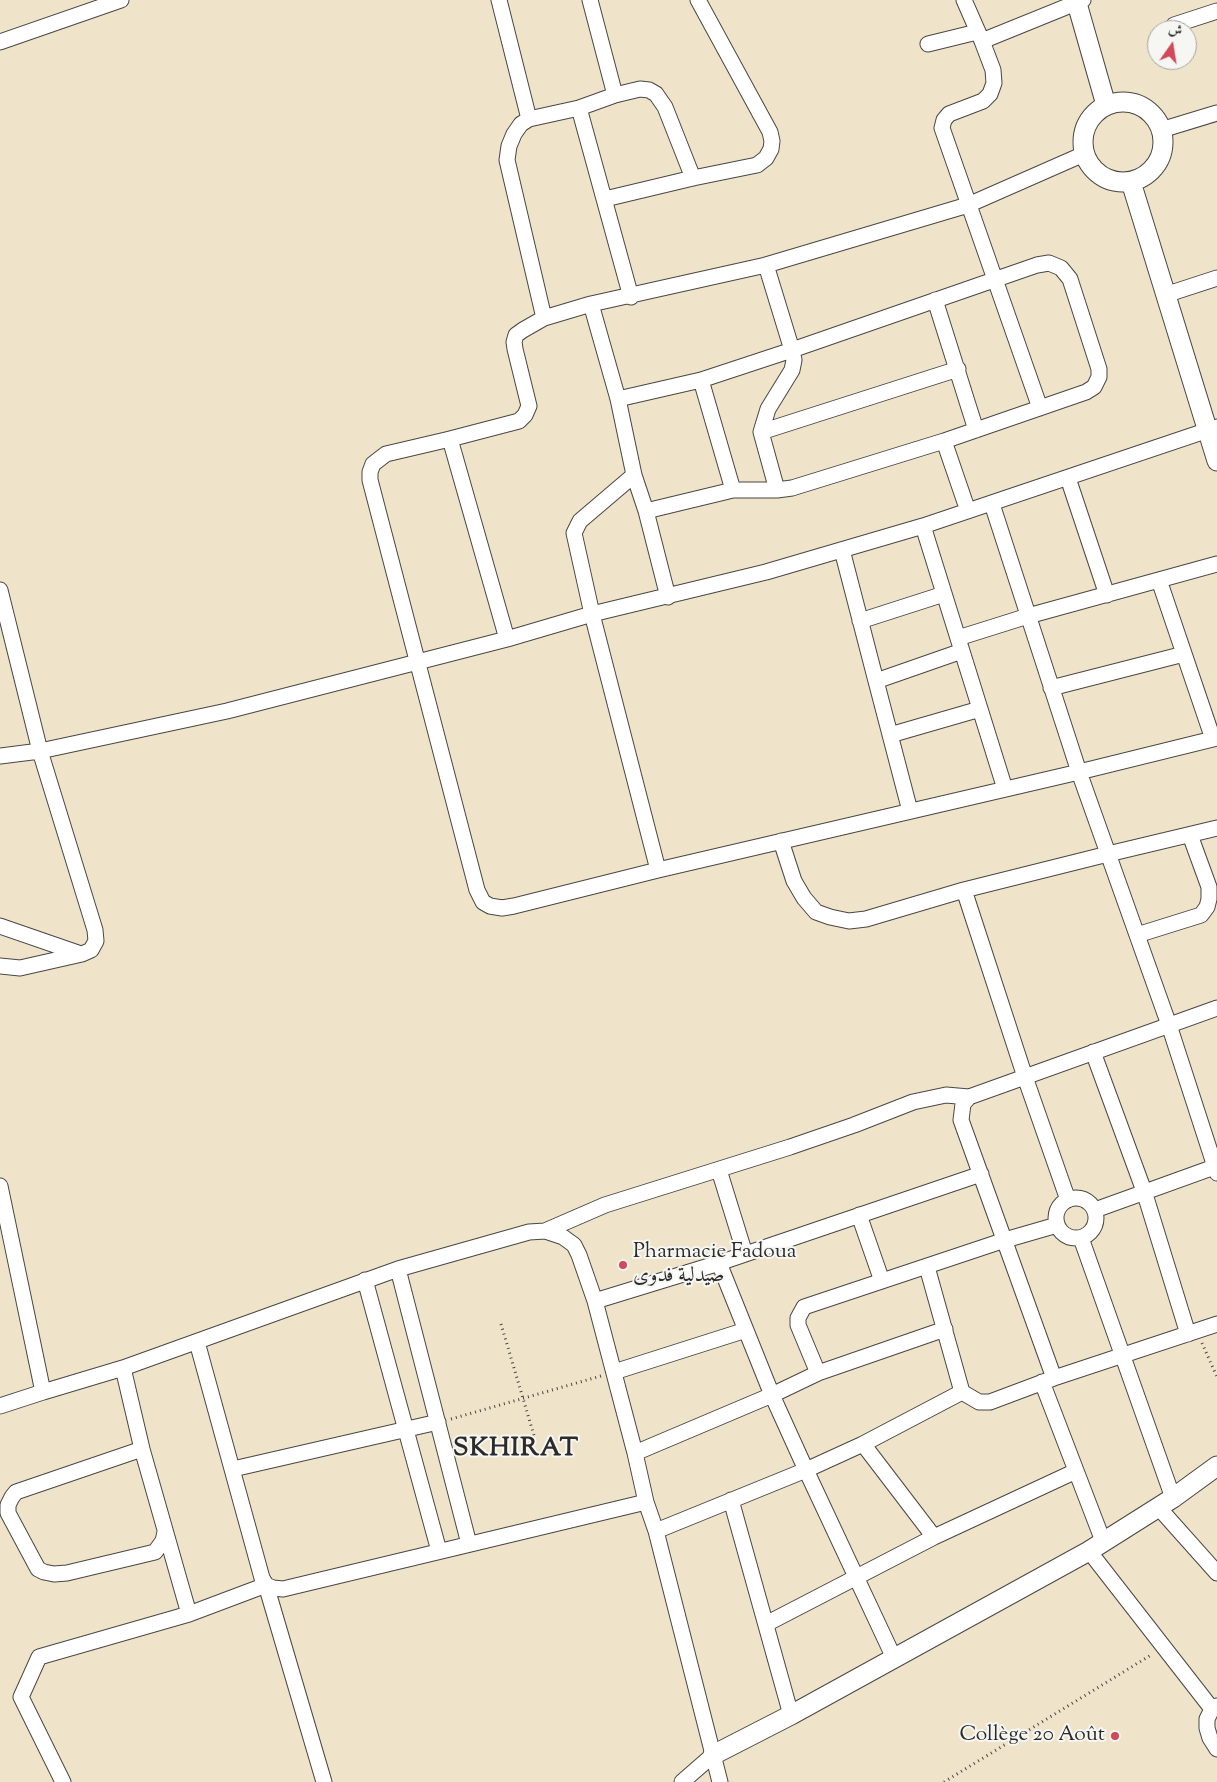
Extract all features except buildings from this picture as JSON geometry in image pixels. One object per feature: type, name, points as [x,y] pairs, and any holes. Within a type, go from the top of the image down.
[{"type":"street","points":[[0,42],[121,0]]},
{"type":"street","points":[[499,0],[529,119]]},
{"type":"street","points":[[590,0],[616,95]]},
{"type":"street","points":[[605,199],[757,165],[766,158],[771,149],[770,132],[698,0]]},
{"type":"street","points":[[964,0],[993,70],[994,83],[990,94],[983,101],[949,114],[944,120],[942,128],[1040,408]]},
{"type":"street","points":[[928,44],[979,36],[1078,1],[1106,105]]},
{"type":"street","points":[[1189,20],[1217,11]]},
{"type":"street","points":[[544,318],[508,160],[509,146],[520,124],[529,119],[579,108],[616,95],[640,89],[649,90],[656,94],[665,107],[693,178]]},
{"type":"street","points":[[1115,102],[1135,104],[1151,113],[1162,130],[1163,140],[1160,158],[1148,174],[1130,182],[1111,181],[1102,177],[1094,171],[1084,154],[1082,145],[1086,126],[1098,110],[1115,102]]},
{"type":"street","points":[[579,108],[631,296]]},
{"type":"street","points":[[1162,130],[1217,113]]},
{"type":"street","points":[[1084,154],[968,205],[766,265],[591,304],[544,318],[516,335],[514,342],[514,349],[529,406],[525,415],[519,421],[386,454],[373,464],[370,480],[477,890],[483,902],[490,906],[502,908],[1215,739],[1159,580]]},
{"type":"street","points":[[1130,182],[1165,295],[1212,429],[1217,461]]},
{"type":"street","points":[[618,399],[701,380],[1037,265],[1049,263],[1060,268],[1070,279],[1099,369],[1099,377],[1094,387],[1086,392],[944,441],[792,488],[733,490],[646,511]]},
{"type":"street","points":[[766,265],[794,360],[792,370],[768,409],[760,432],[777,490]]},
{"type":"street","points":[[1165,295],[1217,278]]},
{"type":"street","points":[[935,300],[976,430]]},
{"type":"street","points":[[591,304],[618,399],[634,475],[646,511],[668,597]]},
{"type":"street","points":[[760,432],[958,370]]},
{"type":"street","points":[[701,380],[733,490]]},
{"type":"street","points":[[0,756],[40,751],[227,711],[507,639],[592,614],[766,572],[968,512],[1212,429]]},
{"type":"street","points":[[450,439],[507,639]]},
{"type":"street","points":[[944,441],[968,512]]},
{"type":"street","points":[[634,475],[580,520],[574,533],[592,614],[658,870]]},
{"type":"street","points":[[1068,478],[1107,595]]},
{"type":"street","points":[[992,504],[1078,772],[1169,1025],[1216,1169],[1144,1191],[1095,1210]]},
{"type":"street","points":[[923,526],[1005,788]]},
{"type":"street","points":[[842,550],[910,811]]},
{"type":"street","points":[[876,682],[1028,616],[1217,564]]},
{"type":"street","points":[[0,590],[40,751],[95,930],[96,940],[91,950],[82,954],[20,968],[0,966]]},
{"type":"street","points":[[860,621],[944,594]]},
{"type":"street","points":[[1051,688],[1184,654]]},
{"type":"street","points":[[890,735],[980,709]]},
{"type":"street","points":[[781,841],[794,881],[804,898],[816,912],[830,918],[849,921],[866,919],[964,890],[1217,828]]},
{"type":"street","points":[[1137,935],[1201,915],[1207,907],[1209,887],[1190,835]]},
{"type":"street","points":[[964,890],[1025,1077],[1068,1200]]},
{"type":"street","points":[[0,926],[82,954]]},
{"type":"street","points":[[0,1406],[123,1368],[398,1269],[529,1232],[545,1231],[606,1205],[854,1125],[913,1102],[946,1095],[969,1097],[1217,1008]]},
{"type":"street","points":[[1093,1052],[1193,1332]]},
{"type":"street","points":[[969,1097],[962,1104],[961,1120],[1005,1240],[1076,1471],[1096,1546],[1164,1647],[1215,1708],[1207,1719],[1207,1728],[1217,1750]]},
{"type":"street","points":[[719,1170],[745,1254]]},
{"type":"street","points":[[595,1301],[718,1263],[981,1174]]},
{"type":"street","points":[[0,1186],[43,1392]]},
{"type":"street","points":[[1078,1198],[1088,1202],[1095,1210],[1095,1227],[1089,1234],[1081,1238],[1067,1236],[1057,1225],[1058,1210],[1068,1200],[1078,1198]]},
{"type":"street","points":[[859,1215],[882,1282]]},
{"type":"street","points":[[818,1373],[798,1325],[800,1311],[804,1307],[1005,1240],[1057,1225]]},
{"type":"street","points":[[545,1231],[563,1237],[574,1245],[595,1301],[720,1782]]},
{"type":"street","points":[[1081,1238],[1124,1356],[1166,1503],[1217,1573]]},
{"type":"street","points":[[718,1263],[772,1395],[894,1658]]},
{"type":"street","points":[[927,1267],[962,1392],[980,1402],[990,1402],[1048,1380],[1217,1324]]},
{"type":"street","points":[[398,1269],[469,1544]]},
{"type":"street","points":[[365,1280],[439,1551]]},
{"type":"street","points":[[635,1453],[772,1395],[818,1373],[945,1329]]},
{"type":"street","points":[[614,1372],[746,1330]]},
{"type":"street","points":[[197,1342],[262,1578],[266,1585],[324,1782]]},
{"type":"street","points":[[123,1368],[142,1449],[189,1614]]},
{"type":"street","points":[[656,1531],[806,1470],[863,1444],[962,1392]]},
{"type":"street","points":[[233,1469],[438,1422]]},
{"type":"street","points":[[863,1444],[934,1537]]},
{"type":"street","points":[[142,1449],[16,1492],[6,1499],[8,1512],[38,1568],[44,1572],[54,1574],[67,1573],[155,1552],[164,1541],[165,1532]]},
{"type":"street","points":[[682,1782],[713,1755],[791,1715],[986,1609],[1096,1546],[1166,1503],[1217,1466]]},
{"type":"street","points":[[766,1624],[934,1537],[1076,1471]]},
{"type":"street","points":[[731,1500],[791,1715]]},
{"type":"street","points":[[63,1782],[21,1697],[39,1657],[189,1614],[266,1585],[274,1588],[283,1588],[646,1502]]},
{"type":"path","points":[[501,1324],[535,1439]]},
{"type":"path","points":[[1193,1332],[1217,1377]]},
{"type":"path","points":[[438,1422],[614,1372]]},
{"type":"path","points":[[944,1782],[1164,1647]]},
{"type":"place","name":"Pharmacie Fadoua صيدلية فدوى","points":[[623,1265]]},
{"type":"place","name":"Collège 20 Août","points":[[1115,1736]]},
{"type":"district","name":"SKHIRAT","points":[[516,1451]]}]
